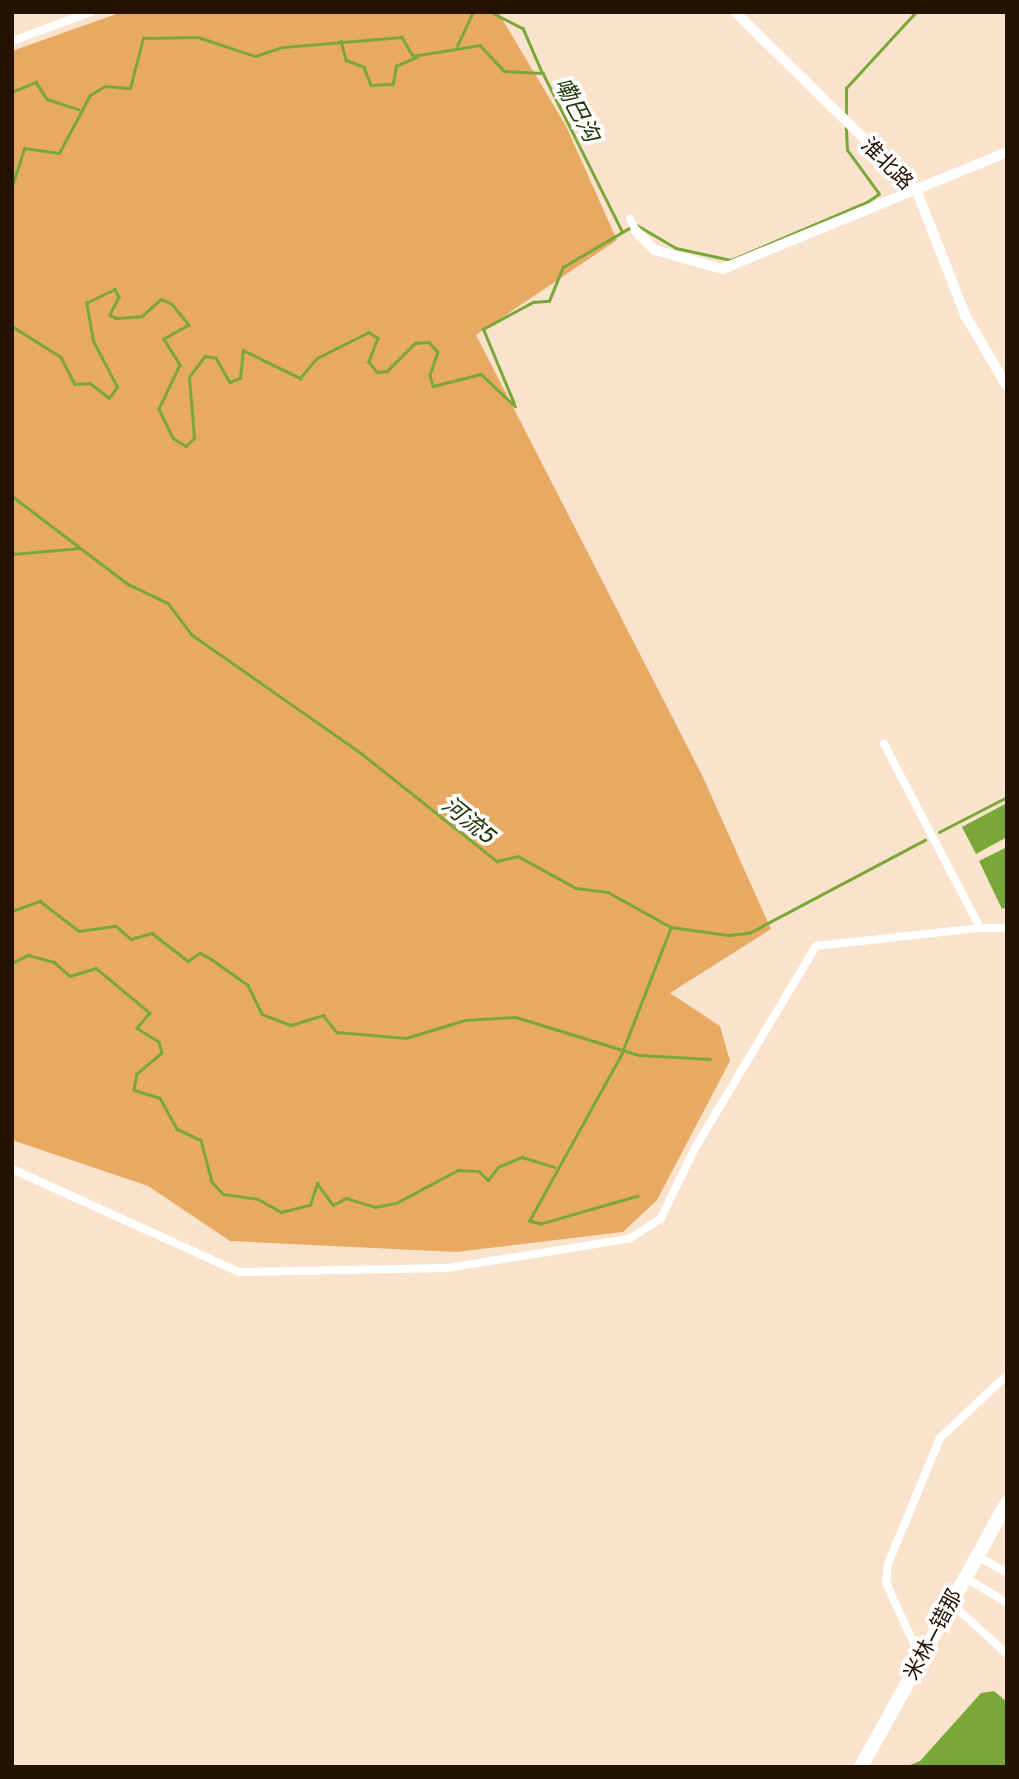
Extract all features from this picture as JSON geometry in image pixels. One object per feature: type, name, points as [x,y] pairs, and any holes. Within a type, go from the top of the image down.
[{"type":"highway","name":"米林—错那","points":[[861,1767],[963,1576],[1006,1505]]},
{"type":"street","points":[[12,41],[91,12]]},
{"type":"street","name":"淮北路","points":[[735,12],[916,189],[965,316],[1007,386]]},
{"type":"street","points":[[630,219],[636,231],[655,250],[723,269],[1007,152]]},
{"type":"street","points":[[884,744],[980,928]]},
{"type":"street","points":[[12,1169],[239,1272],[447,1268],[617,1242],[642,1234],[661,1218],[695,1148],[816,946],[980,928],[1007,928]]},
{"type":"street","points":[[920,1657],[886,1583],[888,1564],[940,1438],[1007,1375]]},
{"type":"street","points":[[975,1555],[1007,1573]]},
{"type":"street","points":[[963,1576],[1007,1603]]},
{"type":"street","points":[[950,1602],[1007,1654]]},
{"type":"shaded area","points":[[122,12],[498,12],[566,126],[617,240],[476,335],[702,775],[771,929],[670,993],[720,1026],[730,1061],[657,1200],[623,1232],[456,1252],[230,1241],[148,1186],[12,1140],[12,51]]},
{"type":"shaded area","points":[[1007,803],[1007,837],[976,854],[962,827]]},
{"type":"shaded area","points":[[1007,847],[1007,907],[1002,909],[979,861]]},
{"type":"shaded area","points":[[994,1691],[1007,1702],[1007,1767],[905,1767],[920,1761],[981,1693]]},
{"type":"waterway","points":[[457,46],[473,12]]},
{"type":"waterway","points":[[491,12],[523,28],[542,72]]},
{"type":"waterway","name":"嘞巴沟","points":[[846,114],[846,88],[916,12]]},
{"type":"waterway","name":"嘞巴沟","points":[[12,186],[24,148],[59,153],[90,95],[105,86],[130,88],[143,38],[198,37],[255,56],[283,47],[402,37],[413,56],[480,45],[504,71],[543,73],[622,231]]},
{"type":"waterway","points":[[341,41],[346,60],[364,67],[371,85],[393,84],[396,66],[416,57]]},
{"type":"waterway","points":[[12,92],[36,82],[47,99],[78,109]]},
{"type":"waterway","name":"嘞巴沟","points":[[637,225],[676,248],[731,260],[867,202],[879,194],[847,150],[846,128]]},
{"type":"waterway","points":[[514,404],[483,329],[533,302],[549,301],[563,267],[631,227]]},
{"type":"waterway","points":[[12,326],[61,357],[75,384],[90,383],[109,398],[117,387],[93,341],[86,303],[115,289],[119,297],[110,315],[116,318],[142,316],[161,299],[172,304],[189,325],[164,339],[180,365],[159,409],[173,438],[186,446],[194,438],[189,377],[205,356],[216,358],[230,382],[240,378],[243,350],[300,378],[317,358],[369,332],[378,338],[369,362],[377,372],[387,371],[415,343],[429,342],[438,352],[430,375],[433,386],[481,374],[515,406]]},
{"type":"waterway","name":"河流5","points":[[12,496],[128,584],[168,603],[191,634],[361,753],[497,861],[518,856],[576,888],[608,892],[671,927],[729,935],[749,933],[925,840]]},
{"type":"waterway","points":[[12,554],[80,548]]},
{"type":"waterway","name":"河流5","points":[[939,832],[1007,797]]},
{"type":"waterway","points":[[12,911],[40,901],[79,931],[116,926],[131,939],[152,933],[188,961],[200,953],[210,958],[248,985],[262,1014],[291,1025],[323,1015],[337,1032],[406,1038],[465,1020],[516,1017],[639,1055],[710,1059]]},
{"type":"waterway","points":[[638,1196],[541,1224],[529,1221],[621,1055],[671,927]]},
{"type":"waterway","points":[[12,963],[28,955],[54,962],[70,976],[96,968],[150,1013],[137,1028],[159,1042],[162,1053],[137,1074],[134,1090],[160,1098],[177,1129],[201,1140],[212,1182],[223,1194],[258,1199],[281,1212],[310,1205],[317,1183],[333,1205],[346,1198],[375,1207],[396,1203],[458,1170],[479,1171],[488,1180],[498,1167],[522,1157],[555,1167]]}]
